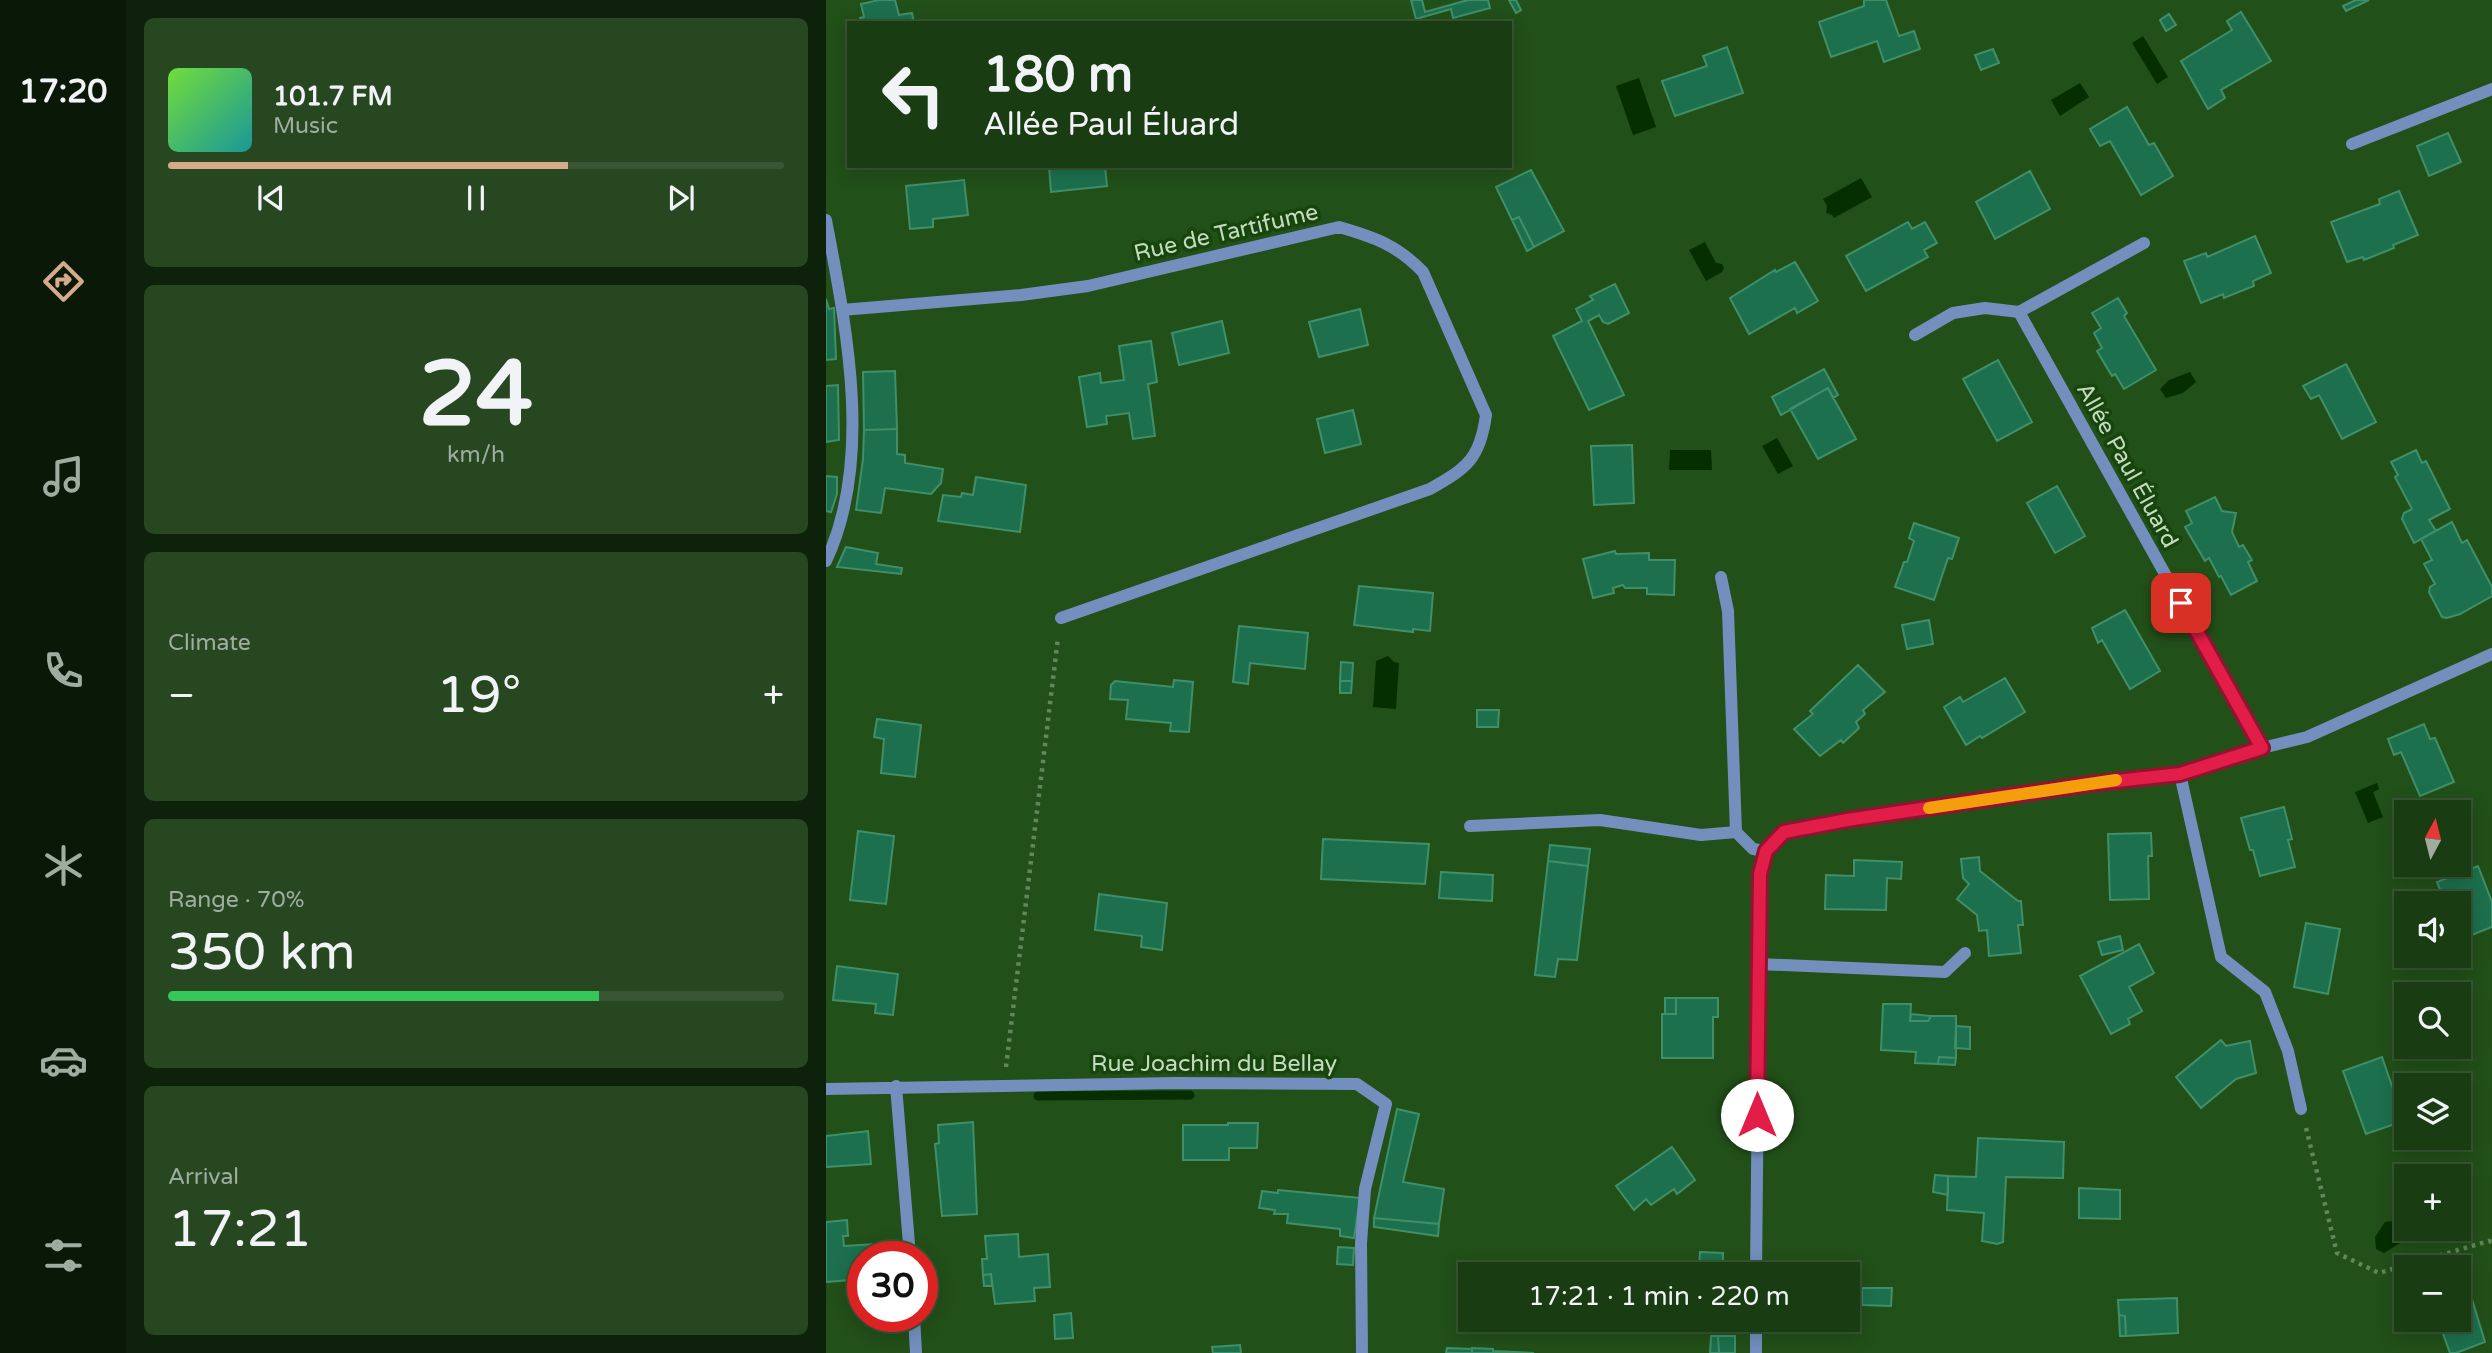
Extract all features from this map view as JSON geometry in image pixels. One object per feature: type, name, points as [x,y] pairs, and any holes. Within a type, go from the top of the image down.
[{"type":"street","points":[[2352,144],[2492,89]]},
{"type":"street","points":[[826,220],[842,310],[852,389],[850,469],[838,530],[826,561]]},
{"type":"street","name":"Rue de Tartifume","points":[[842,310],[1021,295],[1088,286],[1339,227],[1373,236],[1406,254],[1423,272],[1486,415],[1483,435],[1475,454],[1461,472],[1430,489],[1061,618]]},
{"type":"street","points":[[1915,335],[1953,313],[1985,308],[2019,312],[2144,243]]},
{"type":"street","name":"Allée Paul Éluard","points":[[2019,312],[2262,748]]},
{"type":"street","points":[[1721,577],[1728,611],[1736,831],[1753,849],[1766,851]]},
{"type":"street","points":[[1756,1262],[1760,874],[1766,851],[1784,832],[2115,780],[2180,774],[2307,737],[2492,654]]},
{"type":"street","points":[[2180,774],[2221,957],[2266,992],[2288,1051],[2301,1109]]},
{"type":"street","points":[[1470,826],[1600,820],[1702,835],[1736,831]]},
{"type":"street","points":[[1758,964],[1945,972],[1965,953]]},
{"type":"street","name":"Rue Joachim du Bellay","points":[[826,1089],[1175,1083],[1357,1084],[1386,1104],[1365,1189],[1361,1243],[1362,1353]]},
{"type":"street","points":[[896,1086],[909,1241]]},
{"type":"street","points":[[915,1332],[916,1353]]},
{"type":"street","points":[[1756,1332],[1756,1353]]},
{"type":"path","points":[[1004,1085],[1061,618]]},
{"type":"path","points":[[2301,1109],[2337,1253],[2379,1273],[2492,1242]]},
{"type":"shaded area","points":[[2143,36],[2168,77],[2157,84],[2132,43]]},
{"type":"shaded area","points":[[1639,78],[1656,127],[1633,135],[1616,86]]},
{"type":"shaded area","points":[[2080,83],[2089,97],[2060,116],[2051,100]]},
{"type":"shaded area","points":[[1861,178],[1872,197],[1834,218],[1826,213],[1827,206],[1823,199]]},
{"type":"shaded area","points":[[1705,242],[1716,263],[1722,264],[1724,268],[1706,281],[1689,250]]},
{"type":"shaded area","points":[[2190,372],[2196,382],[2183,393],[2166,398],[2160,389],[2169,380]]},
{"type":"shaded area","points":[[1777,438],[1793,466],[1778,474],[1762,446]]},
{"type":"shaded area","points":[[1670,450],[1711,450],[1712,470],[1669,470]]},
{"type":"shaded area","points":[[1388,656],[1399,663],[1396,709],[1373,707],[1376,661]]},
{"type":"shaded area","points":[[2377,783],[2379,789],[2373,792],[2383,817],[2368,823],[2355,792]]},
{"type":"shaded area","points":[[2394,1221],[2394,1241],[2403,1241],[2384,1253],[2376,1249],[2375,1237],[2385,1222]]},
{"type":"building","points":[[895,0],[899,15],[912,13],[914,21],[861,21],[860,18],[864,17],[861,4]]},
{"type":"building","points":[[1411,0],[1422,0],[1425,12],[1468,0],[1488,0],[1490,8],[1453,18],[1451,9],[1416,19]]},
{"type":"building","points":[[1509,0],[1516,0],[1521,10],[1516,13]]},
{"type":"building","points":[[1864,0],[1886,0],[1899,36],[1914,31],[1920,49],[1884,62],[1877,41],[1831,57],[1819,22],[1864,6]]},
{"type":"building","points":[[2356,0],[2369,0],[2346,11],[2343,6]]},
{"type":"building","points":[[2241,12],[2271,61],[2221,90],[2225,98],[2208,109],[2181,61],[2232,30],[2227,21]]},
{"type":"building","points":[[2169,14],[2176,25],[2166,31],[2160,20]]},
{"type":"building","points":[[1727,47],[1743,93],[1675,116],[1662,81],[1707,66],[1703,56]]},
{"type":"building","points":[[1993,49],[1999,63],[1981,70],[1975,55]]},
{"type":"building","points":[[2127,107],[2149,145],[2154,143],[2173,176],[2141,195],[2110,141],[2100,146],[2090,129]]},
{"type":"building","points":[[2448,133],[2461,162],[2429,176],[2417,146]]},
{"type":"building","points":[[1049,168],[1105,168],[1107,186],[1051,192]]},
{"type":"building","points":[[1531,170],[1564,231],[1534,247],[1519,217],[1512,220],[1496,187]]},
{"type":"building","points":[[2030,171],[2050,209],[1995,239],[1976,202]]},
{"type":"building","points":[[964,180],[968,215],[933,219],[933,227],[910,229],[906,186]]},
{"type":"building","points":[[2399,191],[2418,235],[2364,260],[2363,257],[2347,262],[2331,222],[2380,204],[2379,199]]},
{"type":"building","points":[[1519,217],[1534,247],[1527,251],[1512,220]]},
{"type":"building","points":[[1908,222],[1912,229],[1925,222],[1937,243],[1924,250],[1928,257],[1866,291],[1846,256]]},
{"type":"building","points":[[2255,236],[2271,273],[2253,281],[2254,286],[2224,298],[2223,294],[2201,303],[2184,261],[2206,253],[2207,257]]},
{"type":"building","points":[[1795,262],[1818,301],[1797,313],[1795,308],[1749,334],[1730,298],[1775,270],[1776,272]]},
{"type":"building","points":[[1615,284],[1629,313],[1608,324],[1603,322],[1599,315],[1588,321],[1624,395],[1589,410],[1553,336],[1582,321],[1576,309],[1593,300],[1590,296]]},
{"type":"building","points":[[2118,298],[2127,313],[2124,316],[2156,370],[2124,389],[2115,374],[2112,376],[2097,351],[2102,348],[2094,333],[2101,328],[2092,313]]},
{"type":"building","points":[[826,299],[829,309],[834,308],[836,359],[826,360]]},
{"type":"building","points":[[1360,309],[1368,345],[1319,357],[1309,322]]},
{"type":"building","points":[[1222,321],[1229,353],[1179,365],[1172,333]]},
{"type":"building","points":[[1151,341],[1157,382],[1148,384],[1155,436],[1133,439],[1129,413],[1106,416],[1107,424],[1087,427],[1079,377],[1100,373],[1101,383],[1124,380],[1119,346]]},
{"type":"building","points":[[1998,360],[2032,422],[1997,441],[1963,379]]},
{"type":"building","points":[[2346,364],[2376,422],[2342,439],[2319,395],[2311,399],[2303,386]]},
{"type":"building","points":[[1824,369],[1838,395],[1833,398],[1828,388],[1781,415],[1772,397]]},
{"type":"building","points":[[895,371],[897,429],[864,430],[863,372]]},
{"type":"building","points":[[838,385],[839,440],[826,442],[826,386]]},
{"type":"building","points":[[1828,388],[1856,439],[1818,459],[1790,409]]},
{"type":"building","points":[[1353,410],[1361,444],[1325,453],[1317,419]]},
{"type":"building","points":[[897,429],[897,454],[905,455],[905,463],[943,469],[941,483],[931,494],[885,488],[881,513],[856,510],[864,430]]},
{"type":"building","points":[[1632,445],[1634,503],[1594,505],[1591,446]]},
{"type":"building","points":[[2416,450],[2422,463],[2426,461],[2450,509],[2429,520],[2436,531],[2414,543],[2402,519],[2404,513],[2412,509],[2395,477],[2398,475],[2391,462]]},
{"type":"building","points":[[826,476],[837,477],[837,494],[831,512],[826,511]]},
{"type":"building","points":[[976,477],[1026,485],[1020,532],[938,521],[943,495],[973,495]]},
{"type":"building","points":[[2057,486],[2085,536],[2055,553],[2027,503]]},
{"type":"building","points":[[2215,497],[2222,511],[2236,513],[2232,532],[2239,547],[2243,545],[2252,560],[2248,562],[2257,581],[2231,595],[2209,558],[2205,561],[2185,527],[2192,523],[2186,511]]},
{"type":"building","points":[[2452,522],[2462,543],[2467,540],[2492,587],[2492,596],[2460,614],[2447,618],[2442,617],[2429,592],[2430,587],[2435,584],[2424,564],[2432,560],[2421,539]]},
{"type":"building","points":[[1914,523],[1959,538],[1952,559],[1948,558],[1934,600],[1895,587],[1914,541],[1909,538]]},
{"type":"building","points":[[846,547],[878,553],[876,564],[902,568],[901,574],[837,567]]},
{"type":"building","points":[[1615,551],[1616,554],[1649,553],[1649,560],[1675,560],[1674,595],[1647,594],[1647,588],[1625,588],[1623,585],[1613,588],[1614,593],[1593,598],[1583,559]]},
{"type":"building","points":[[1359,586],[1433,593],[1430,631],[1413,629],[1413,632],[1354,625]]},
{"type":"building","points":[[2125,610],[2160,671],[2130,689],[2102,640],[2098,643],[2092,628]]},
{"type":"building","points":[[1929,620],[1933,644],[1907,649],[1902,625]]},
{"type":"building","points":[[1239,626],[1308,633],[1305,669],[1250,663],[1248,684],[1233,682]]},
{"type":"building","points":[[1341,662],[1353,663],[1352,681],[1340,681]]},
{"type":"building","points":[[1858,665],[1885,692],[1863,710],[1865,714],[1856,722],[1859,728],[1843,743],[1841,740],[1820,756],[1794,729],[1813,714],[1810,711]]},
{"type":"building","points":[[2005,678],[2025,712],[1966,745],[1944,707],[1960,697],[1963,702]]},
{"type":"building","points":[[1174,680],[1193,682],[1189,732],[1170,731],[1171,723],[1126,719],[1128,700],[1110,699],[1111,685],[1115,681],[1173,687]]},
{"type":"building","points":[[1340,681],[1352,681],[1351,693],[1340,693]]},
{"type":"building","points":[[1477,710],[1499,710],[1498,727],[1477,727]]},
{"type":"building","points":[[877,719],[921,725],[915,777],[881,773],[884,739],[874,737]]},
{"type":"building","points":[[2424,724],[2430,739],[2435,738],[2454,782],[2420,796],[2401,752],[2394,755],[2388,739]]},
{"type":"building","points":[[2284,807],[2295,867],[2260,876],[2241,818]]},
{"type":"building","points":[[858,831],[894,836],[886,904],[850,900]]},
{"type":"building","points":[[2151,833],[2152,856],[2148,856],[2149,899],[2110,900],[2108,834]]},
{"type":"building","points":[[1323,839],[1429,844],[1425,884],[1321,879]]},
{"type":"building","points":[[1550,845],[1590,849],[1588,866],[1548,861]]},
{"type":"building","points":[[1979,857],[1980,871],[2021,901],[2023,925],[2018,925],[2021,953],[1989,956],[1987,930],[1979,931],[1977,915],[1957,899],[1969,884],[1963,878],[1961,859]]},
{"type":"building","points":[[1854,860],[1902,862],[1901,879],[1887,878],[1886,910],[1825,909],[1826,875],[1854,876]]},
{"type":"building","points":[[1548,861],[1588,866],[1577,960],[1558,959],[1555,977],[1535,975]]},
{"type":"building","points":[[2478,866],[2492,902],[2492,927],[2471,935],[2471,891],[2441,891],[2437,882],[2450,877],[2471,877],[2471,869]]},
{"type":"building","points":[[1441,872],[1493,875],[1492,901],[1439,898]]},
{"type":"building","points":[[1099,894],[1167,903],[1162,950],[1141,947],[1142,936],[1095,930]]},
{"type":"building","points":[[2306,923],[2340,929],[2328,994],[2294,987]]},
{"type":"building","points":[[2120,936],[2123,950],[2102,955],[2098,942]]},
{"type":"building","points":[[2139,944],[2154,973],[2129,987],[2142,1011],[2128,1019],[2130,1024],[2111,1034],[2080,976]]},
{"type":"building","points":[[837,966],[898,974],[893,1015],[875,1013],[876,1004],[833,1000]]},
{"type":"building","points":[[1665,998],[1676,998],[1676,1014],[1665,1014]]},
{"type":"building","points":[[1676,998],[1718,998],[1718,1017],[1713,1017],[1713,1058],[1662,1058],[1662,1014],[1676,1014]]},
{"type":"building","points":[[1883,1004],[1911,1004],[1910,1021],[1928,1021],[1931,1016],[1956,1016],[1956,1058],[1939,1057],[1938,1064],[1915,1063],[1916,1052],[1881,1050]]},
{"type":"building","points":[[1911,1014],[1931,1016],[1928,1021],[1910,1021]]},
{"type":"building","points":[[1956,1026],[1970,1027],[1970,1049],[1955,1048]]},
{"type":"building","points":[[2221,1040],[2226,1046],[2250,1041],[2256,1073],[2236,1079],[2201,1108],[2176,1077]]},
{"type":"building","points":[[1939,1057],[1956,1058],[1955,1065],[1938,1064]]},
{"type":"building","points":[[2382,1057],[2394,1092],[2394,1124],[2366,1134],[2343,1071]]},
{"type":"building","points":[[1397,1109],[1419,1114],[1403,1182],[1444,1189],[1439,1224],[1374,1218]]},
{"type":"building","points":[[973,1122],[977,1214],[942,1216],[935,1144],[939,1143],[938,1125]]},
{"type":"building","points":[[1258,1123],[1257,1148],[1229,1148],[1229,1160],[1183,1160],[1183,1125]]},
{"type":"building","points":[[868,1131],[871,1164],[826,1167],[826,1136]]},
{"type":"building","points":[[1978,1138],[2064,1142],[2063,1178],[2006,1177],[2003,1242],[1997,1244],[1982,1241],[1984,1213],[1947,1210],[1948,1176],[1976,1177]]},
{"type":"building","points":[[1672,1147],[1695,1180],[1677,1194],[1674,1189],[1651,1205],[1646,1199],[1634,1210],[1616,1186]]},
{"type":"building","points":[[1935,1175],[1948,1176],[1948,1195],[1933,1192]]},
{"type":"building","points":[[2079,1188],[2120,1190],[2120,1219],[2079,1218]]},
{"type":"building","points":[[1278,1190],[1360,1198],[1354,1238],[1340,1236],[1340,1229],[1287,1223],[1288,1214],[1274,1214],[1275,1210],[1259,1208],[1262,1191],[1278,1193]]},
{"type":"building","points":[[1374,1218],[1439,1224],[1438,1236],[1374,1227]]},
{"type":"building","points":[[847,1220],[848,1236],[843,1236],[844,1246],[847,1246],[847,1280],[826,1282],[826,1222]]},
{"type":"building","points":[[1018,1234],[1019,1257],[1048,1254],[1050,1287],[1034,1288],[1035,1301],[995,1304],[991,1274],[983,1275],[982,1259],[987,1259],[985,1236]]},
{"type":"building","points":[[1338,1247],[1354,1248],[1353,1265],[1337,1264]]},
{"type":"building","points":[[1700,1252],[1723,1253],[1723,1262],[1699,1262]]},
{"type":"building","points":[[991,1274],[992,1286],[984,1286],[983,1275]]},
{"type":"building","points":[[1862,1288],[1892,1288],[1891,1306],[1862,1305]]},
{"type":"building","points":[[2471,1296],[2485,1342],[2450,1353],[2442,1332],[2471,1332]]},
{"type":"building","points":[[2177,1298],[2178,1333],[2126,1336],[2125,1316],[2119,1315],[2118,1300]]},
{"type":"building","points":[[1071,1313],[1073,1338],[1055,1339],[1054,1315]]},
{"type":"building","points":[[2119,1315],[2125,1316],[2126,1336],[2120,1336]]},
{"type":"building","points":[[1711,1336],[1718,1336],[1719,1353],[1710,1353]]},
{"type":"building","points":[[1718,1336],[1735,1336],[1735,1353],[1719,1353]]},
{"type":"building","points":[[1240,1345],[1241,1353],[1213,1353],[1212,1347]]},
{"type":"building","points":[[1447,1348],[1472,1349],[1472,1353],[1446,1353]]},
{"type":"building","points":[[1472,1348],[1493,1351],[1534,1353],[1472,1353]]},
{"type":"waterway","points":[[1038,1096],[1190,1095]]},
{"type":"slow traffic","points":[[1929,808],[2116,780]]},
{"type":"route","points":[[1757,1115],[1760,874],[1766,851],[1784,832],[2115,780],[2180,774],[2262,748],[2181,603]]}]
